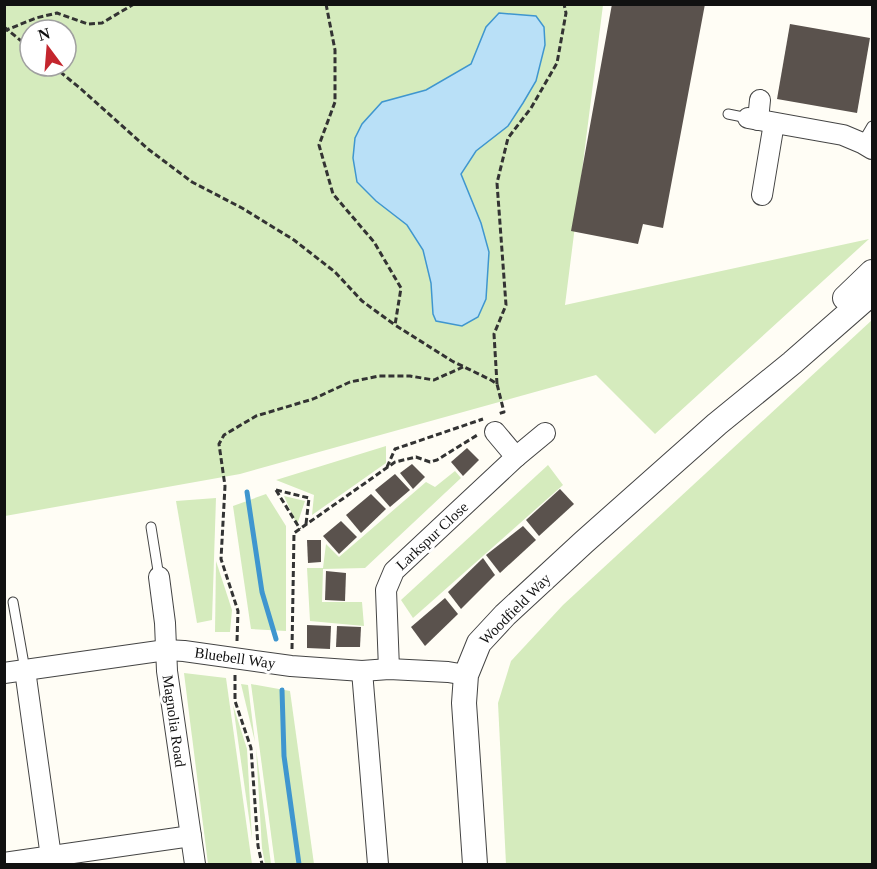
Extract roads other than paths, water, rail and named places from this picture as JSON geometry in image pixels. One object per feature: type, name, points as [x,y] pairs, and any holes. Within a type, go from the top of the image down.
[{"type":"street","points":[[760,100],[762,195]]},
{"type":"street","points":[[760,120],[843,135],[868,146]]},
{"type":"street","name":"Woodfield Way","points":[[717,424],[784,355],[873,272]]},
{"type":"street","name":"Woodfield Way","points":[[475,864],[464,703],[466,675],[479,643],[505,615],[584,542],[717,424],[873,293]]},
{"type":"street","points":[[487,425],[516,457]]},
{"type":"street","name":"Larkspur Close","points":[[389,669],[386,590],[394,571],[516,457],[545,433]]},
{"type":"street","name":"Magnolia Road","points":[[159,577],[165,623],[167,670],[195,864]]},
{"type":"street","name":"Bluebell Way","points":[[4,673],[166,650],[291,666],[362,671],[389,669],[448,672],[466,675]]},
{"type":"street","points":[[24,670],[51,857]]},
{"type":"street","points":[[362,671],[378,864]]},
{"type":"street","points":[[4,863],[86,855],[191,836]]},
{"type":"lane","points":[[728,114],[760,120]]},
{"type":"lane","points":[[868,146],[873,126]]},
{"type":"lane","points":[[151,527],[159,577]]},
{"type":"lane","points":[[13,602],[24,670]]},
{"type":"water","points":[[499,13],[536,16],[544,27],[545,45],[536,81],[523,103],[508,126],[476,151],[461,174],[481,223],[489,252],[486,299],[478,317],[462,326],[436,321],[433,314],[431,283],[423,250],[407,225],[376,201],[357,182],[353,158],[355,138],[362,124],[382,102],[426,90],[471,64],[486,27]]},
{"type":"waterway","points":[[247,492],[262,592],[276,639]]},
{"type":"waterway","points":[[282,690],[284,756],[299,864]]}]
